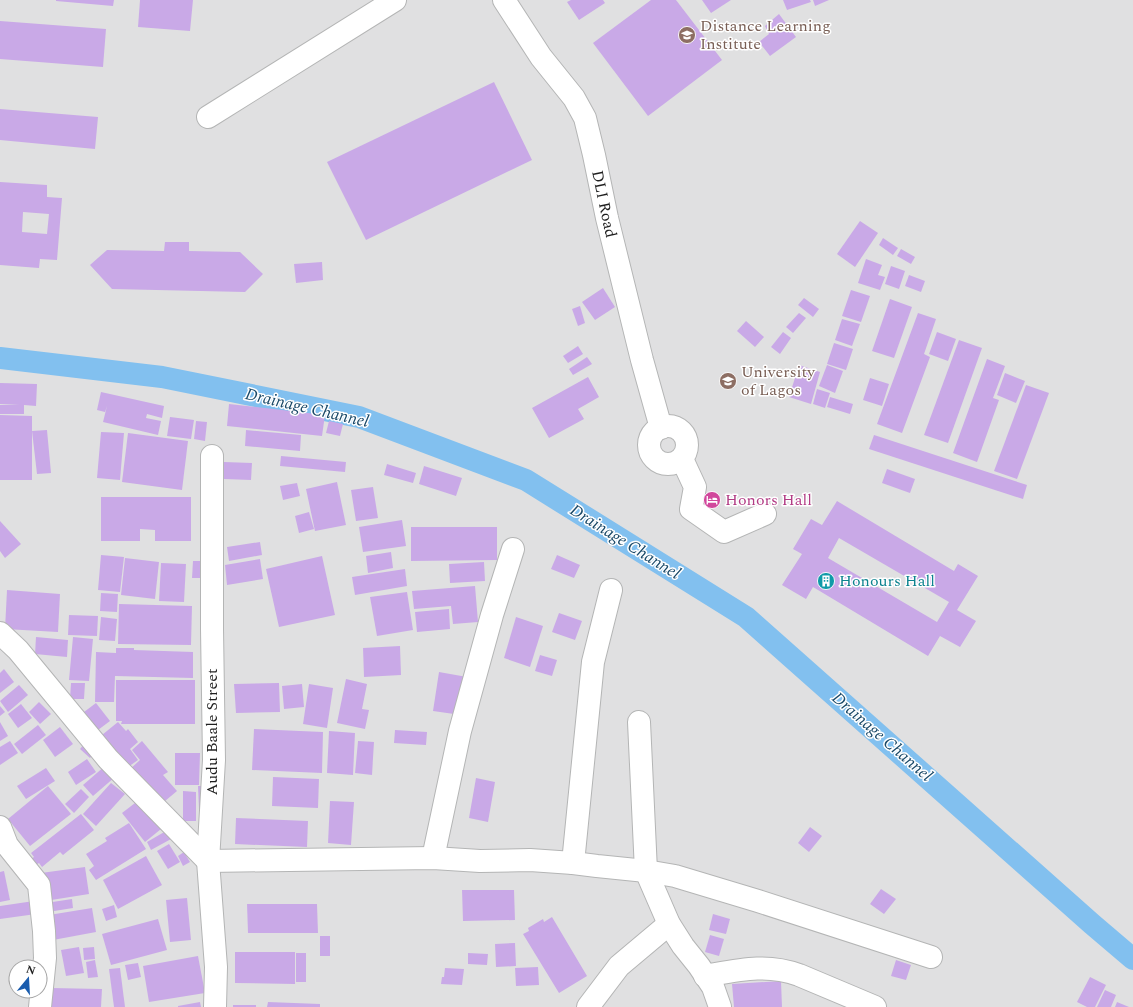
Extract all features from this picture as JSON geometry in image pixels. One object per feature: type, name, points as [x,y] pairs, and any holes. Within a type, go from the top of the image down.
[{"type":"street","points":[[208,116],[395,0]]},
{"type":"street","name":"DLI Road","points":[[504,0],[541,57],[574,98],[585,118],[607,218],[642,360],[661,428]]},
{"type":"street","points":[[667,426],[680,430],[685,435],[688,440],[688,447],[686,454],[682,459],[671,465],[658,462],[653,458],[650,453],[649,441],[656,431],[667,426]]},
{"type":"street","name":"Audu Baale Street","points":[[212,456],[214,760],[208,861],[216,967],[215,1007]]},
{"type":"street","points":[[682,459],[695,487],[691,509],[724,532],[765,514]]},
{"type":"street","points":[[433,858],[460,731],[492,615],[513,550]]},
{"type":"street","points":[[573,863],[593,662],[611,590]]},
{"type":"street","points":[[0,633],[18,650],[108,758],[208,861],[433,858],[480,861],[530,860],[646,871],[675,876],[758,901],[931,957]]},
{"type":"street","points":[[639,722],[646,871],[669,924],[682,946],[699,966],[713,987],[720,1007]]},
{"type":"street","points":[[0,827],[7,845],[39,885],[44,930],[45,958],[40,1007]]},
{"type":"street","points":[[588,1007],[619,966],[669,924]]},
{"type":"street","points":[[706,976],[754,968],[779,969],[799,975],[875,1007]]},
{"type":"building","points":[[56,0],[114,0],[113,6]]},
{"type":"building","points":[[140,0],[193,0],[190,31],[138,27]]},
{"type":"building","points":[[571,0],[603,0],[605,3],[579,20],[567,2]]},
{"type":"building","points":[[651,0],[676,0],[722,60],[648,116],[593,43]]},
{"type":"building","points":[[702,0],[731,0],[711,13]]},
{"type":"building","points":[[783,0],[810,0],[811,2],[787,10]]},
{"type":"building","points":[[813,0],[829,0],[815,6]]},
{"type":"building","points":[[779,14],[796,37],[770,56],[759,42],[769,34],[765,26]]},
{"type":"building","points":[[0,21],[106,29],[103,67],[0,59]]},
{"type":"building","points":[[494,82],[532,160],[366,240],[327,162]]},
{"type":"building","points":[[0,109],[98,117],[95,149],[0,140]]},
{"type":"building","points":[[0,182],[47,185],[47,197],[62,198],[57,260],[40,259],[39,268],[0,265]],"holes":[[[23,212],[49,214],[47,234],[22,232]]]},
{"type":"building","points":[[860,221],[878,233],[855,267],[837,254]]},
{"type":"building","points":[[883,238],[898,248],[893,255],[879,245]]},
{"type":"building","points":[[165,242],[189,242],[189,251],[240,252],[263,274],[245,292],[112,289],[90,265],[107,250],[164,251]]},
{"type":"building","points":[[901,249],[915,257],[911,264],[897,256]]},
{"type":"building","points":[[866,259],[882,265],[878,275],[885,277],[880,290],[858,283]]},
{"type":"building","points":[[322,262],[323,280],[296,283],[294,264]]},
{"type":"building","points":[[891,266],[905,271],[899,289],[885,284]]},
{"type":"building","points":[[909,275],[925,281],[921,292],[905,286]]},
{"type":"building","points":[[603,288],[615,307],[595,320],[582,302]]},
{"type":"building","points":[[851,290],[870,296],[861,322],[842,316]]},
{"type":"building","points":[[804,298],[819,309],[813,317],[798,305]]},
{"type":"building","points":[[890,299],[912,307],[894,358],[872,351]]},
{"type":"building","points":[[580,306],[585,323],[578,326],[572,309]]},
{"type":"building","points":[[799,313],[806,318],[793,333],[786,327]]},
{"type":"building","points":[[918,313],[936,319],[924,354],[930,357],[902,433],[877,424]]},
{"type":"building","points":[[842,319],[860,324],[852,346],[835,340]]},
{"type":"building","points":[[746,321],[764,337],[755,347],[737,331]]},
{"type":"building","points":[[783,332],[791,338],[780,354],[771,347]]},
{"type":"building","points":[[937,332],[956,339],[948,361],[929,354]]},
{"type":"building","points":[[959,340],[982,348],[948,443],[924,435]]},
{"type":"building","points":[[834,343],[853,349],[846,370],[827,364]]},
{"type":"building","points":[[578,346],[583,354],[568,363],[563,356]]},
{"type":"building","points":[[587,357],[592,364],[573,375],[569,369]]},
{"type":"building","points":[[987,359],[1005,366],[993,398],[999,400],[977,462],[953,453]]},
{"type":"building","points":[[799,365],[820,372],[811,404],[789,397]]},
{"type":"building","points":[[827,365],[843,371],[835,393],[819,386]]},
{"type":"building","points":[[1005,373],[1025,381],[1016,403],[997,395]]},
{"type":"building","points":[[588,377],[599,397],[578,409],[584,419],[549,438],[532,408]]},
{"type":"building","points":[[870,378],[889,384],[882,406],[863,400]]},
{"type":"building","points":[[0,383],[37,384],[36,406],[24,405],[24,414],[0,414],[0,405],[19,405],[0,404]]},
{"type":"building","points":[[1026,385],[1049,393],[1017,479],[994,471]]},
{"type":"building","points":[[817,389],[830,393],[825,408],[813,404]]},
{"type":"building","points":[[101,392],[164,406],[162,418],[147,414],[146,418],[161,421],[158,435],[103,422],[107,406],[105,412],[97,410]]},
{"type":"building","points":[[830,397],[853,404],[850,414],[827,407]]},
{"type":"building","points":[[229,404],[325,415],[322,436],[227,426]]},
{"type":"building","points":[[0,415],[32,416],[32,480],[0,480]]},
{"type":"building","points":[[170,417],[194,420],[191,439],[167,436]]},
{"type":"building","points":[[196,421],[207,422],[205,441],[194,439]]},
{"type":"building","points":[[329,421],[343,424],[340,436],[326,433]]},
{"type":"building","points":[[47,430],[51,473],[37,474],[32,431]]},
{"type":"building","points":[[246,430],[301,435],[300,451],[245,446]]},
{"type":"building","points":[[101,432],[124,433],[120,480],[97,478]]},
{"type":"building","points":[[128,433],[188,441],[182,490],[122,482]]},
{"type":"building","points":[[874,435],[1027,485],[1023,499],[869,449]]},
{"type":"building","points":[[281,456],[346,462],[345,472],[280,466]]},
{"type":"building","points":[[224,462],[252,463],[251,480],[224,479]]},
{"type":"building","points":[[387,464],[416,473],[413,483],[384,475]]},
{"type":"building","points":[[424,466],[462,478],[456,496],[419,484]]},
{"type":"building","points":[[887,469],[915,479],[910,493],[882,483]]},
{"type":"building","points":[[337,482],[346,525],[315,531],[306,489]]},
{"type":"building","points":[[297,483],[300,496],[283,500],[280,486]]},
{"type":"building","points":[[373,487],[378,518],[356,521],[351,490]]},
{"type":"building","points":[[101,497],[191,497],[191,541],[155,541],[155,530],[140,529],[140,541],[101,541]]},
{"type":"building","name":"Honours Hall","points":[[837,501],[954,571],[958,564],[978,576],[957,610],[976,621],[960,647],[940,636],[928,656],[813,587],[806,599],[782,585],[802,554],[793,549],[811,519],[822,525]],"holes":[[[839,538],[949,602],[937,622],[828,558]]]},
{"type":"building","points":[[309,512],[314,529],[299,533],[295,516]]},
{"type":"building","points":[[402,520],[406,546],[363,552],[359,527]]},
{"type":"building","points":[[0,521],[21,544],[5,558],[0,551]]},
{"type":"building","points":[[411,527],[497,527],[497,560],[411,561]]},
{"type":"building","points":[[260,542],[262,555],[229,561],[227,547]]},
{"type":"building","points":[[391,552],[393,568],[368,573],[366,556]]},
{"type":"building","points":[[101,555],[124,557],[120,592],[98,590]]},
{"type":"building","points":[[557,555],[580,565],[574,578],[551,569]]},
{"type":"building","points":[[322,556],[335,615],[279,627],[266,569]]},
{"type":"building","points":[[125,558],[159,562],[155,599],[121,595]]},
{"type":"building","points":[[260,559],[263,579],[227,585],[225,565]]},
{"type":"building","points":[[193,561],[201,561],[200,578],[192,578]]},
{"type":"building","points":[[484,562],[485,581],[450,583],[449,564]]},
{"type":"building","points":[[161,563],[186,564],[184,602],[159,601]]},
{"type":"building","points":[[405,569],[407,586],[355,595],[352,577]]},
{"type":"building","points":[[475,586],[478,622],[453,624],[451,606],[414,609],[412,591]]},
{"type":"building","points":[[7,590],[60,594],[58,632],[5,629]]},
{"type":"building","points":[[407,592],[413,630],[377,636],[370,597]]},
{"type":"building","points":[[101,593],[118,594],[117,612],[100,611]]},
{"type":"building","points":[[119,604],[192,606],[191,645],[118,644]]},
{"type":"building","points":[[449,609],[450,629],[417,632],[415,612]]},
{"type":"building","points":[[559,613],[582,621],[575,640],[552,632]]},
{"type":"building","points":[[69,615],[98,616],[97,636],[68,635]]},
{"type":"building","points":[[101,617],[117,619],[115,641],[99,640]]},
{"type":"building","points":[[516,617],[543,626],[530,667],[504,658]]},
{"type":"building","points":[[36,637],[68,640],[67,657],[35,654]]},
{"type":"building","points":[[73,637],[93,639],[89,681],[69,680]]},
{"type":"building","points":[[400,646],[401,675],[364,677],[363,648]]},
{"type":"building","points":[[116,648],[193,652],[193,678],[115,676],[114,702],[95,702],[96,652],[116,653]]},
{"type":"building","points":[[540,655],[557,660],[552,676],[535,671]]},
{"type":"building","points":[[4,669],[14,682],[0,693],[0,673]]},
{"type":"building","points":[[439,672],[467,677],[461,715],[433,711]]},
{"type":"building","points":[[346,679],[367,684],[362,709],[369,710],[365,729],[337,723]]},
{"type":"building","points":[[116,680],[195,680],[195,724],[121,724],[122,721],[116,721]]},
{"type":"building","points":[[71,683],[85,683],[84,699],[70,699]]},
{"type":"building","points":[[279,683],[280,712],[236,713],[234,684]]},
{"type":"building","points":[[302,684],[304,707],[284,709],[282,686]]},
{"type":"building","points":[[309,684],[333,688],[327,728],[303,724]]},
{"type":"building","points":[[19,685],[28,695],[8,712],[0,701]]},
{"type":"building","points":[[39,702],[51,714],[40,724],[29,712]]},
{"type":"building","points":[[96,703],[110,721],[98,730],[84,712]]},
{"type":"building","points":[[21,704],[32,718],[18,728],[8,714]]},
{"type":"building","points":[[0,706],[5,712],[0,716]]},
{"type":"building","points":[[0,722],[8,736],[0,741]]},
{"type":"building","points":[[118,722],[126,731],[128,729],[138,742],[130,749],[138,760],[128,767],[102,735]]},
{"type":"building","points":[[38,725],[46,735],[22,754],[14,744]]},
{"type":"building","points":[[60,727],[73,744],[55,757],[43,740]]},
{"type":"building","points":[[254,729],[323,732],[322,773],[252,770]]},
{"type":"building","points":[[395,730],[427,732],[426,745],[394,743]]},
{"type":"building","points":[[329,731],[355,733],[353,775],[327,773]]},
{"type":"building","points":[[10,741],[18,753],[0,765],[0,747]]},
{"type":"building","points":[[142,741],[168,772],[163,775],[177,791],[159,806],[128,771],[140,760],[132,750]]},
{"type":"building","points":[[358,741],[374,742],[372,775],[355,773]]},
{"type":"building","points":[[86,742],[96,751],[90,758],[80,749]]},
{"type":"building","points":[[175,753],[200,753],[199,785],[175,785]]},
{"type":"building","points":[[87,759],[96,772],[76,785],[68,772]]},
{"type":"building","points":[[105,766],[115,777],[93,796],[83,785]]},
{"type":"building","points":[[46,768],[55,781],[26,799],[17,786]]},
{"type":"building","points":[[273,777],[319,779],[318,808],[272,806]]},
{"type":"building","points":[[476,778],[495,782],[488,822],[469,818]]},
{"type":"building","points":[[111,783],[125,794],[96,826],[83,814]]},
{"type":"building","points":[[48,786],[71,814],[30,846],[8,819]]},
{"type":"building","points":[[198,786],[208,786],[200,832]]},
{"type":"building","points":[[81,789],[89,797],[74,813],[65,804]]},
{"type":"building","points":[[183,791],[196,792],[196,821],[183,821]]},
{"type":"building","points":[[139,800],[161,829],[145,842],[122,813]]},
{"type":"building","points":[[330,801],[354,802],[351,845],[328,843]]},
{"type":"building","points":[[81,814],[94,830],[63,855],[60,852],[42,867],[39,863],[36,865],[31,859],[34,857],[31,853]]},
{"type":"building","points":[[236,818],[308,821],[307,847],[235,844]]},
{"type":"building","points":[[129,823],[146,849],[96,880],[89,870],[94,866],[86,854],[107,841],[105,838]]},
{"type":"building","points":[[810,827],[822,836],[809,852],[798,843]]},
{"type":"building","points":[[166,831],[171,839],[151,850],[147,842]]},
{"type":"building","points":[[169,844],[180,862],[168,869],[157,851]]},
{"type":"building","points":[[184,852],[190,862],[183,866],[178,856]]},
{"type":"building","points":[[146,856],[162,885],[118,909],[103,880]]},
{"type":"building","points":[[85,867],[89,894],[45,901],[41,873]]},
{"type":"building","points":[[4,871],[10,900],[0,902],[0,872]]},
{"type":"building","points":[[881,889],[896,899],[884,914],[870,904]]},
{"type":"building","points":[[462,890],[514,890],[515,920],[463,921]]},
{"type":"building","points":[[187,898],[191,940],[170,942],[166,900]]},
{"type":"building","points":[[72,899],[73,908],[48,912],[46,903]]},
{"type":"building","points":[[34,901],[36,914],[0,919],[0,906]]},
{"type":"building","points":[[247,904],[317,904],[318,933],[248,933]]},
{"type":"building","points":[[114,905],[117,917],[106,921],[102,909]]},
{"type":"building","points":[[92,908],[96,932],[53,940],[49,915]]},
{"type":"building","points":[[713,914],[730,919],[726,934],[709,930]]},
{"type":"building","points":[[552,917],[587,976],[559,993],[523,934],[529,931],[528,928],[543,919],[544,922]]},
{"type":"building","points":[[158,919],[167,950],[111,965],[102,934]]},
{"type":"building","points":[[710,935],[724,939],[719,956],[705,952]]},
{"type":"building","points":[[320,936],[330,936],[330,956],[320,956]]},
{"type":"building","points":[[515,943],[516,966],[496,967],[495,944]]},
{"type":"building","points":[[79,947],[84,973],[66,976],[61,950]]},
{"type":"building","points":[[94,947],[95,959],[84,960],[83,948]]},
{"type":"building","points":[[235,952],[295,952],[295,984],[235,983]]},
{"type":"building","points":[[296,953],[306,953],[306,982],[296,982]]},
{"type":"building","points":[[468,953],[488,954],[487,965],[468,964]]},
{"type":"building","points":[[198,956],[205,993],[149,1002],[143,966]]},
{"type":"building","points":[[95,960],[98,977],[88,978],[86,962]]},
{"type":"building","points":[[896,960],[911,965],[906,980],[891,976]]},
{"type":"building","points":[[138,963],[141,977],[128,980],[125,965]]},
{"type":"building","points":[[538,967],[539,985],[516,986],[515,968]]},
{"type":"building","points":[[120,968],[125,1007],[114,1007],[109,969]]},
{"type":"building","points":[[445,968],[464,969],[462,985],[441,984],[442,977],[444,977]]},
{"type":"building","points":[[1090,977],[1106,985],[1095,1007],[1087,1007],[1077,1002]]},
{"type":"building","points":[[781,981],[782,1007],[734,1007],[732,984]]},
{"type":"building","points":[[51,988],[102,989],[101,1007],[51,1007]]},
{"type":"building","points":[[1105,990],[1116,995],[1111,1007],[1097,1007]]},
{"type":"building","points":[[200,1002],[201,1007],[178,1007],[178,1006]]},
{"type":"building","points":[[268,1002],[320,1004],[320,1007],[267,1007]]},
{"type":"building","points":[[1117,1002],[1129,1007],[1115,1007]]},
{"type":"building","points":[[233,1005],[256,1005],[256,1007],[233,1007]]},
{"type":"waterway","name":"Drainage Channel","points":[[0,358],[162,377],[359,417],[526,480],[746,617],[1133,959]]},
{"type":"place","name":"Distance Learning Institute","points":[[687,35]]},
{"type":"place","name":"University of Lagos","points":[[728,381]]},
{"type":"place","name":"Honors Hall","points":[[712,500]]},
{"type":"place","name":"Honours Hall","points":[[826,581]]}]
